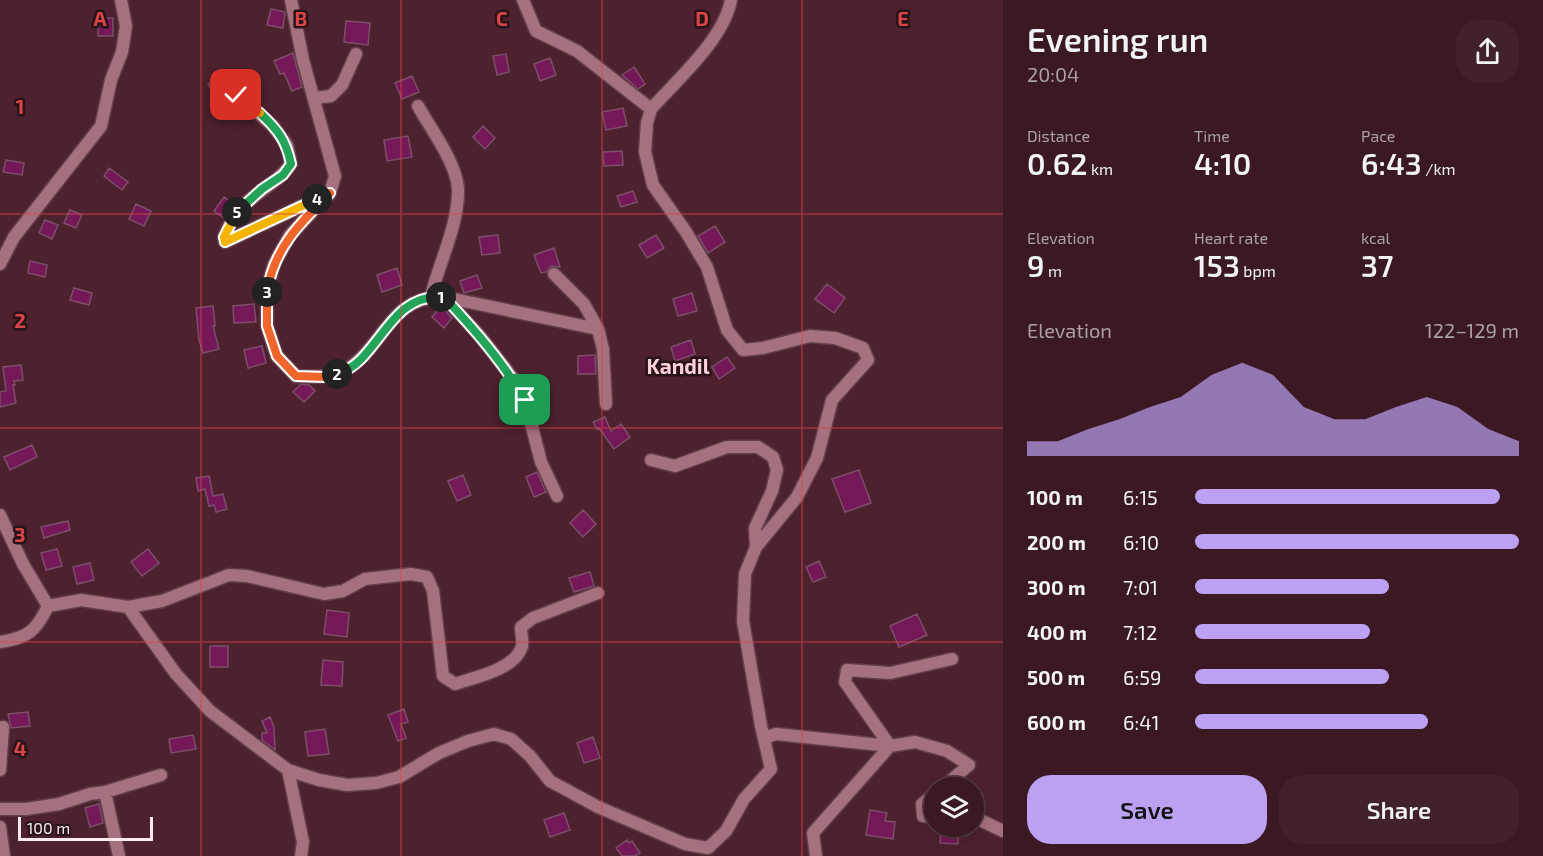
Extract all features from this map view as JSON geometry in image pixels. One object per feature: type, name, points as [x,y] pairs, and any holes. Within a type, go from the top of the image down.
[{"type":"street","points":[[0,264],[14,237],[101,126],[111,80],[122,52],[126,26],[121,0]]},
{"type":"street","points":[[291,0],[303,60],[335,176],[330,193],[290,235],[274,264],[267,290],[267,326],[277,356],[296,376],[325,377],[342,372],[363,356],[404,307],[431,296],[598,328]]},
{"type":"street","points":[[523,0],[536,31],[577,51],[651,109]]},
{"type":"street","points":[[128,607],[176,674],[210,711],[288,770],[320,780],[347,784],[376,783],[399,777],[439,753],[458,745],[494,735],[511,739],[530,756],[550,781],[598,807],[685,844],[708,849],[726,831],[744,799],[771,769],[743,621],[745,574],[756,548],[797,497],[817,458],[832,400],[868,360],[863,348],[835,338],[810,336],[763,348],[742,350],[727,330],[707,267],[653,185],[645,152],[647,123],[651,109],[714,38],[730,11],[732,0]]},
{"type":"street","points":[[314,98],[331,96],[342,85],[356,54]]},
{"type":"street","points":[[236,95],[272,125],[287,145],[291,164],[283,175],[262,189],[236,213],[224,237],[225,242],[330,193]]},
{"type":"street","points":[[418,106],[451,166],[458,188],[454,219],[431,296]]},
{"type":"street","points":[[554,274],[584,304],[598,328],[603,349],[606,404]]},
{"type":"street","points":[[444,297],[480,336],[512,377],[525,400],[541,462],[557,496]]},
{"type":"street","points":[[651,460],[675,466],[727,447],[758,447],[773,457],[777,470],[772,491],[755,528],[756,548]]},
{"type":"street","points":[[0,515],[23,564],[48,606]]},
{"type":"street","points":[[48,606],[81,600],[128,607],[162,601],[229,575],[246,576],[324,594],[343,591],[365,579],[411,574],[427,577],[433,591],[443,676],[455,684],[514,661],[522,646],[521,627],[533,618],[598,593]]},
{"type":"street","points":[[0,642],[17,639],[38,626],[48,606]]},
{"type":"street","points":[[890,746],[845,682],[847,670],[890,673],[952,658]]},
{"type":"street","points":[[0,770],[3,727]]},
{"type":"street","points":[[764,738],[776,734],[890,746],[915,742],[947,751],[969,765],[955,777]]},
{"type":"street","points":[[816,856],[813,832],[890,746]]},
{"type":"street","points":[[288,770],[303,842],[301,856]]},
{"type":"street","points":[[0,809],[26,809],[59,804],[161,775]]},
{"type":"street","points":[[105,792],[119,856]]},
{"type":"street","points":[[924,802],[922,804],[924,816]]},
{"type":"street","points":[[984,822],[1003,831]]},
{"type":"street","points":[[0,827],[4,856]]},
{"type":"street","points":[[714,856],[718,839]]},
{"type":"building","points":[[271,9],[285,12],[283,28],[267,25]]},
{"type":"building","points":[[98,18],[113,18],[113,36],[98,36]]},
{"type":"building","points":[[346,21],[370,23],[368,45],[344,42]]},
{"type":"building","points":[[293,53],[302,87],[292,91],[284,73],[280,74],[274,61]]},
{"type":"building","points":[[506,54],[509,72],[497,75],[493,56]]},
{"type":"building","points":[[550,58],[556,75],[540,81],[534,64]]},
{"type":"building","points":[[634,67],[645,84],[638,89],[622,75]]},
{"type":"building","points":[[224,74],[233,87],[224,93],[226,97],[219,101],[208,84]]},
{"type":"building","points":[[412,76],[419,92],[402,99],[395,83]]},
{"type":"building","points":[[623,108],[627,126],[606,130],[602,112]]},
{"type":"building","points":[[483,126],[495,138],[485,149],[473,137]]},
{"type":"building","points":[[408,136],[412,157],[387,161],[384,140]]},
{"type":"building","points":[[622,151],[623,165],[604,166],[603,152]]},
{"type":"building","points":[[6,160],[24,163],[22,175],[3,172]]},
{"type":"building","points":[[109,168],[128,182],[122,190],[104,176]]},
{"type":"building","points":[[633,191],[637,202],[621,207],[617,196]]},
{"type":"building","points":[[224,197],[233,204],[224,218],[214,211]]},
{"type":"building","points":[[136,204],[151,211],[144,226],[129,219]]},
{"type":"building","points":[[70,210],[82,215],[76,228],[64,223]]},
{"type":"building","points":[[45,220],[58,225],[52,239],[39,233]]},
{"type":"building","points":[[715,226],[725,242],[708,253],[698,236]]},
{"type":"building","points":[[498,235],[500,253],[482,255],[479,237]]},
{"type":"building","points":[[656,235],[664,248],[647,258],[639,245]]},
{"type":"building","points":[[554,248],[560,267],[551,266],[546,272],[541,273],[534,255]]},
{"type":"building","points":[[30,261],[47,265],[45,277],[28,273]]},
{"type":"building","points":[[397,268],[402,285],[382,292],[377,275]]},
{"type":"building","points":[[477,275],[482,288],[464,293],[460,281]]},
{"type":"building","points":[[827,284],[845,298],[834,313],[815,299]]},
{"type":"building","points":[[74,288],[92,293],[89,305],[70,300]]},
{"type":"building","points":[[692,293],[697,311],[678,316],[673,299]]},
{"type":"building","points":[[254,304],[256,322],[234,323],[233,306]]},
{"type":"building","points":[[213,306],[215,326],[213,326],[219,349],[203,353],[199,340],[196,308]]},
{"type":"building","points":[[441,306],[452,318],[444,328],[432,317]]},
{"type":"building","points":[[691,340],[695,354],[675,361],[671,347]]},
{"type":"building","points":[[262,346],[266,363],[248,368],[244,350]]},
{"type":"building","points":[[595,355],[596,374],[578,374],[578,356]]},
{"type":"building","points":[[727,357],[735,368],[719,379],[712,367]]},
{"type":"building","points":[[21,365],[23,380],[14,381],[15,385],[13,385],[16,403],[0,407],[0,392],[6,391],[3,367]]},
{"type":"building","points":[[301,384],[309,385],[315,391],[304,402],[293,392]]},
{"type":"building","points":[[518,405],[521,418],[507,422],[504,409]]},
{"type":"building","points":[[605,417],[611,431],[621,424],[630,437],[614,449],[593,422]]},
{"type":"building","points":[[32,445],[37,457],[10,470],[4,457]]},
{"type":"building","points":[[859,470],[871,503],[845,512],[832,479]]},
{"type":"building","points":[[537,472],[546,492],[534,497],[526,477]]},
{"type":"building","points":[[463,475],[471,495],[457,501],[448,481]]},
{"type":"building","points":[[209,476],[213,496],[223,494],[227,509],[216,512],[214,505],[209,506],[205,489],[198,491],[196,478]]},
{"type":"building","points":[[583,510],[596,524],[583,537],[570,523]]},
{"type":"building","points":[[68,521],[70,530],[44,538],[41,527]]},
{"type":"building","points":[[57,549],[62,566],[46,570],[41,553]]},
{"type":"building","points":[[148,549],[159,563],[142,576],[131,562]]},
{"type":"building","points":[[819,561],[826,577],[813,582],[806,567]]},
{"type":"building","points":[[90,563],[94,580],[77,584],[73,567]]},
{"type":"building","points":[[590,572],[594,586],[574,592],[569,578]]},
{"type":"building","points":[[327,610],[349,613],[347,637],[324,634]]},
{"type":"building","points":[[917,614],[927,635],[899,647],[890,626]]},
{"type":"building","points":[[210,646],[228,646],[228,667],[210,667]]},
{"type":"building","points":[[323,660],[343,662],[342,686],[321,685]]},
{"type":"building","points":[[404,709],[408,722],[401,724],[406,738],[398,741],[388,715]]},
{"type":"building","points":[[28,712],[30,726],[11,728],[8,714]]},
{"type":"building","points":[[270,717],[274,727],[275,750],[262,740],[262,733],[267,733],[262,721]]},
{"type":"building","points":[[325,729],[329,754],[308,756],[305,732]]},
{"type":"building","points":[[193,735],[196,749],[171,753],[169,739]]},
{"type":"building","points":[[593,737],[600,758],[584,763],[577,743]]},
{"type":"building","points":[[99,804],[103,823],[90,827],[85,808]]},
{"type":"building","points":[[870,810],[887,813],[885,821],[895,822],[893,839],[866,835]]},
{"type":"building","points":[[564,813],[570,830],[550,837],[544,820]]},
{"type":"building","points":[[940,837],[958,837],[958,844],[940,843]]},
{"type":"building","points":[[627,840],[629,843],[632,841],[640,853],[635,856],[622,856],[616,848]]},
{"type":"district","name":"Kandil","points":[[678,365]]},
{"type":"route","points":[[236,95],[251,105],[272,125],[287,145],[291,164],[283,175],[262,189],[236,213],[224,237],[225,242],[330,193],[290,235],[274,264],[267,290],[267,326],[277,356],[296,376],[325,377],[342,372],[363,356],[404,307],[431,296],[444,297],[480,336],[512,377],[525,400]]}]
